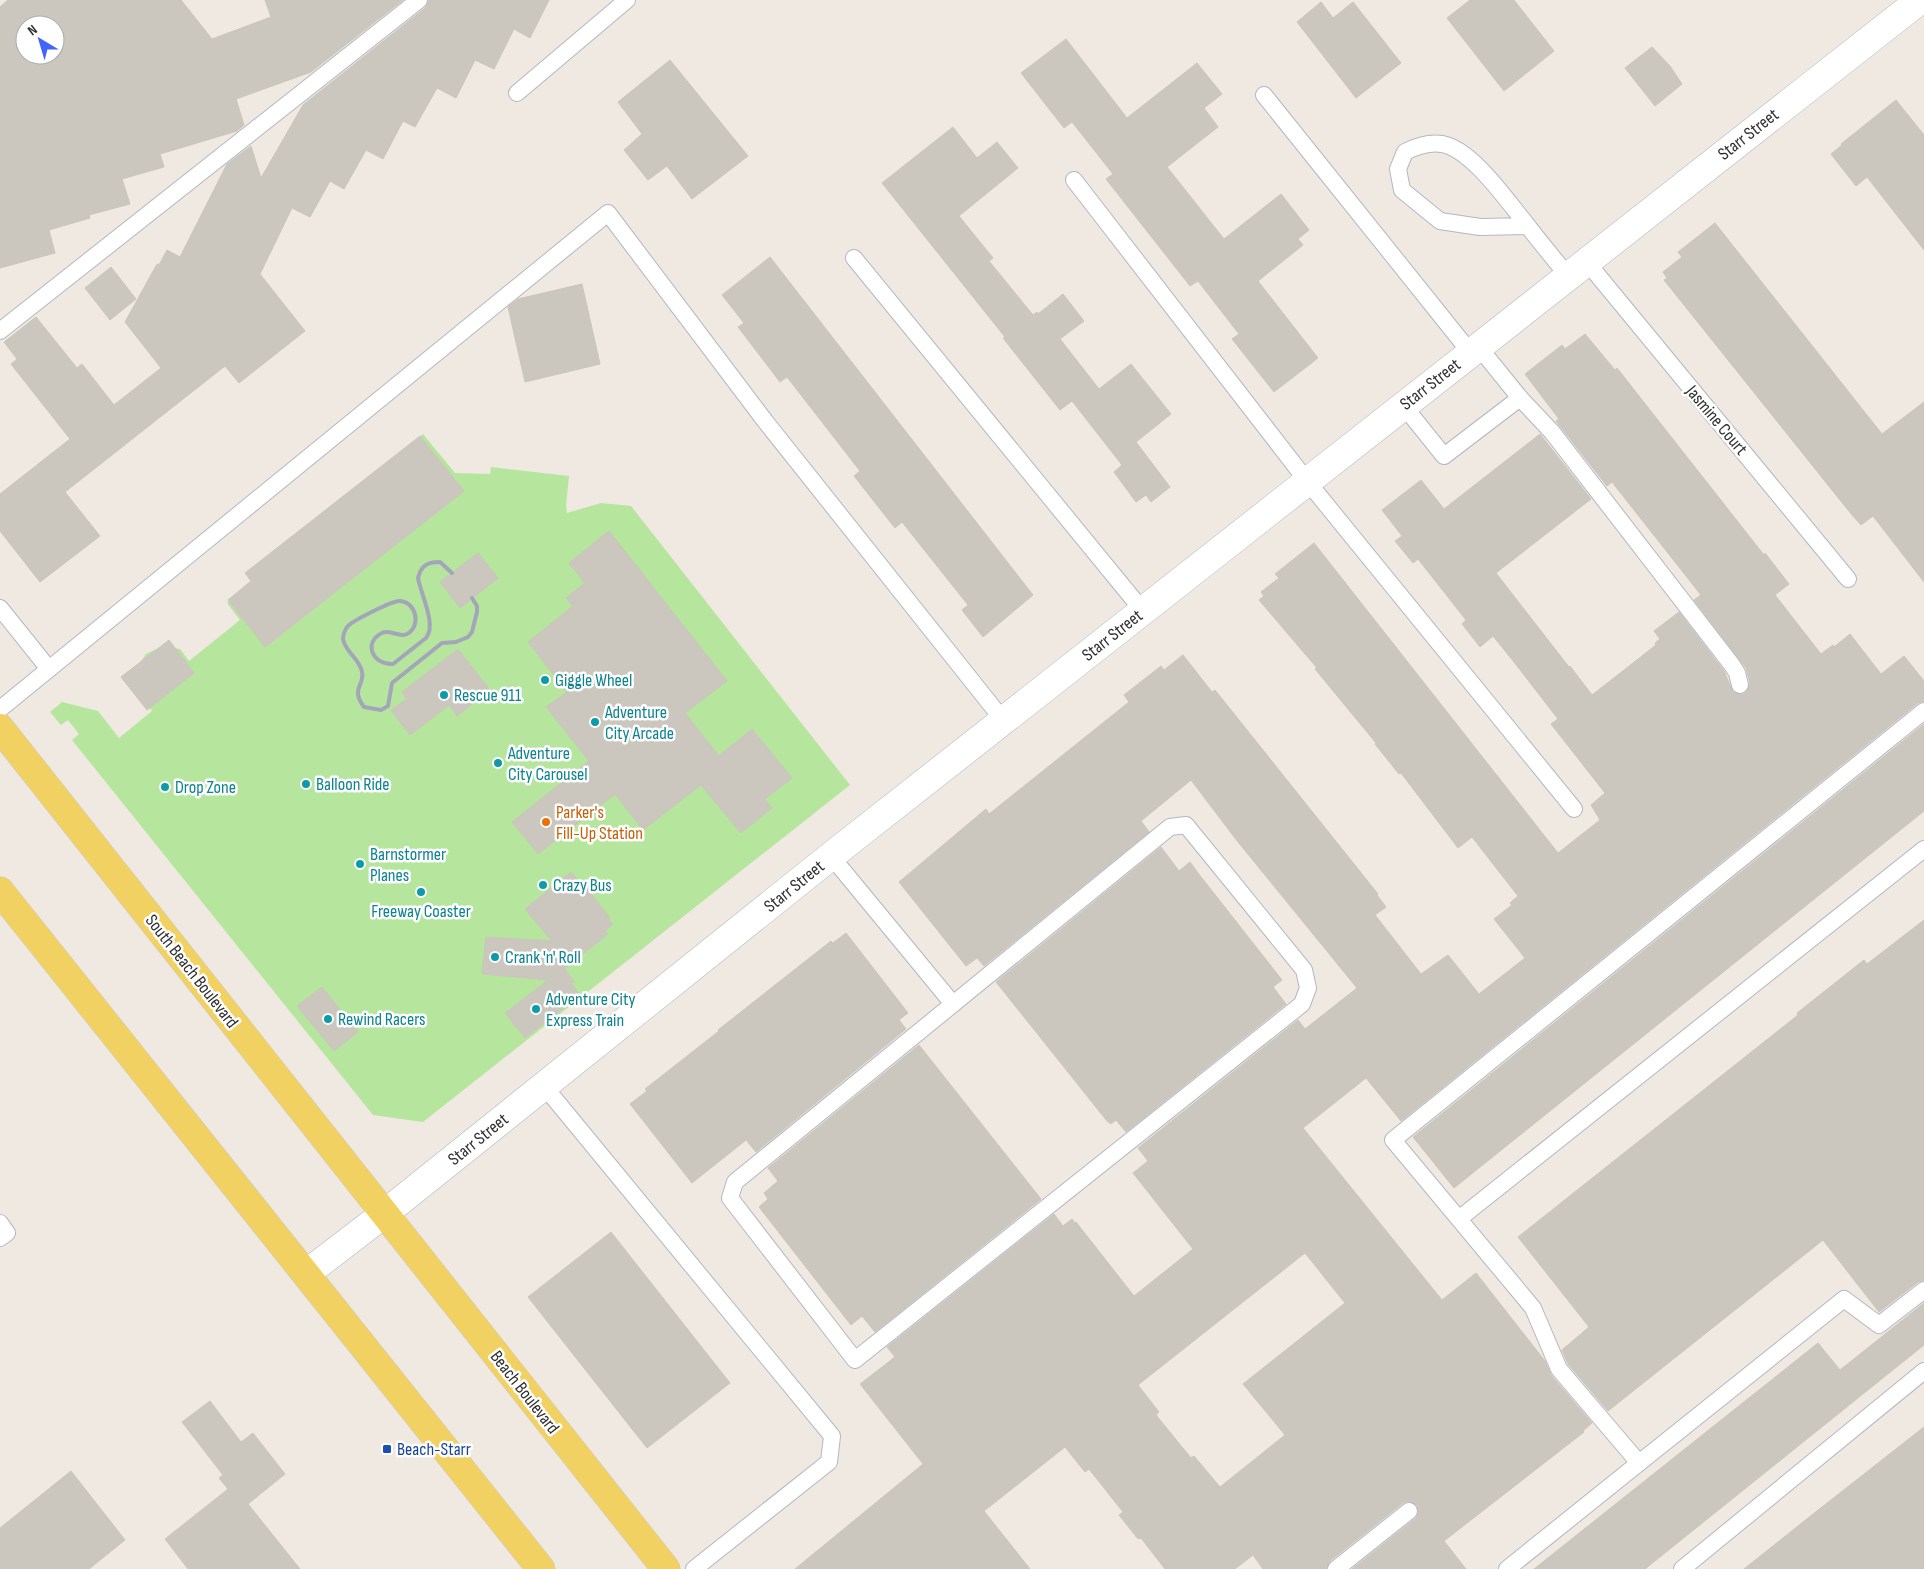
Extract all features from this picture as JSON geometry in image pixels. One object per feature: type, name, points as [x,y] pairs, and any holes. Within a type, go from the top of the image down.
[{"type":"main road","name":"South Beach Boulevard","points":[[0,728],[384,1214]]},
{"type":"main road","points":[[0,891],[307,1273],[541,1569]]},
{"type":"main road","name":"Beach Boulevard","points":[[384,1214],[666,1569]]},
{"type":"street","points":[[1920,0],[1924,4]]},
{"type":"street","name":"Starr Street","points":[[307,1273],[384,1214],[1003,720],[1920,0]]},
{"type":"lane","points":[[0,331],[419,0]]},
{"type":"lane","points":[[517,92],[627,0]]},
{"type":"lane","points":[[1264,95],[1474,349],[1552,432],[1732,665],[1737,672],[1740,685]]},
{"type":"lane","name":"Jasmine Court","points":[[1528,226],[1480,228],[1440,221],[1402,190],[1398,169],[1405,152],[1416,146],[1442,144],[1459,152],[1480,168],[1507,198],[1528,226],[1577,268],[1848,578]]},
{"type":"lane","points":[[1074,180],[1307,481],[1574,809]]},
{"type":"lane","points":[[0,709],[608,213],[765,421],[1003,720]]},
{"type":"lane","points":[[854,258],[1142,611]]},
{"type":"lane","points":[[1404,405],[1444,456],[1520,398]]},
{"type":"lane","points":[[0,608],[49,669]]},
{"type":"lane","points":[[1639,1463],[1559,1369],[1534,1308],[1394,1140],[1924,711]]},
{"type":"lane","points":[[1186,825],[1304,970],[1308,988],[1302,1004],[855,1360],[730,1198],[735,1182],[953,1004],[1170,827],[1186,825]]},
{"type":"lane","points":[[1460,1218],[1924,849]]},
{"type":"lane","points":[[832,856],[953,1004]]},
{"type":"lane","points":[[544,1086],[832,1436],[829,1462],[694,1569]]},
{"type":"lane","points":[[0,1224],[7,1233],[0,1238]]},
{"type":"lane","points":[[1507,1569],[1844,1299],[1879,1325],[1924,1290]]},
{"type":"lane","points":[[1682,1569],[1924,1372]]},
{"type":"lane","points":[[1336,1569],[1409,1511]]},
{"type":"green space","points":[[423,434],[455,473],[490,474],[491,467],[569,476],[567,513],[601,503],[631,506],[850,785],[423,1122],[373,1115],[72,740],[79,734],[68,720],[61,725],[50,712],[62,702],[98,711],[119,738],[152,711],[135,689],[135,670],[146,654],[163,646],[180,649],[189,661],[240,620],[227,603],[260,578],[254,569]]},
{"type":"building","points":[[8,0],[181,0],[212,39],[271,17],[265,0],[403,0],[311,72],[236,99],[244,125],[237,131],[160,154],[164,167],[122,179],[130,204],[89,215],[90,218],[49,230],[55,253],[0,268],[0,7]]},
{"type":"building","points":[[429,0],[549,0],[530,38],[514,29],[494,69],[475,60],[456,98],[437,88],[415,127],[403,121],[383,159],[366,150],[344,189],[330,181],[310,217],[292,208],[260,274],[305,331],[239,383],[225,366],[65,492],[100,536],[40,582],[0,531],[0,494],[70,439],[11,364],[17,359],[4,342],[36,317],[77,368],[82,364],[114,405],[161,368],[125,322],[157,264],[159,265],[167,250],[180,257],[227,164],[251,146],[261,178],[303,105],[425,8]]},
{"type":"building","points":[[1470,0],[1514,0],[1554,51],[1504,91],[1447,18]]},
{"type":"building","points":[[1321,2],[1333,18],[1353,2],[1401,63],[1356,98],[1297,22]]},
{"type":"building","points":[[1066,39],[1127,118],[1197,63],[1222,94],[1204,108],[1218,127],[1167,167],[1224,239],[1281,194],[1309,230],[1298,239],[1303,245],[1258,281],[1318,358],[1274,392],[1232,339],[1239,334],[1198,281],[1190,286],[1106,179],[1113,174],[1072,122],[1064,128],[1021,73]]},
{"type":"building","points":[[1652,47],[1670,66],[1682,84],[1655,106],[1625,68]]},
{"type":"building","points":[[670,60],[748,156],[692,199],[667,166],[648,180],[624,150],[642,134],[618,102]]},
{"type":"building","points":[[1896,100],[1924,135],[1924,250],[1867,177],[1856,186],[1831,154]]},
{"type":"building","points":[[953,127],[977,158],[997,142],[1018,168],[959,216],[993,258],[989,261],[1033,315],[1037,312],[1038,314],[1063,294],[1084,321],[1060,339],[1099,389],[1131,364],[1171,414],[1136,442],[1170,487],[1151,502],[1146,495],[1136,502],[1114,472],[1122,465],[1072,401],[1060,410],[1003,338],[1005,337],[882,183]]},
{"type":"building","points":[[1715,223],[1882,434],[1924,402],[1924,582],[1873,516],[1861,525],[1852,515],[1664,280],[1667,278],[1663,272],[1682,257],[1678,252]]},
{"type":"building","points":[[770,257],[1033,595],[983,637],[962,610],[968,605],[902,522],[895,528],[854,476],[860,471],[787,377],[780,382],[738,327],[744,323],[722,295]]},
{"type":"building","points":[[111,267],[136,299],[110,320],[85,288]]},
{"type":"building","points":[[582,284],[600,364],[525,382],[508,307],[518,299]]},
{"type":"building","points":[[1585,334],[1615,370],[1617,368],[1789,584],[1775,595],[1821,654],[1833,645],[1834,647],[1850,634],[1881,674],[1904,656],[1924,681],[1924,701],[1918,703],[1401,1121],[1366,1078],[1303,1128],[1442,1300],[1476,1273],[1545,1361],[1551,1375],[1592,1423],[1584,1432],[1444,1541],[1466,1569],[1352,1569],[1416,1518],[1418,1514],[1417,1505],[1408,1501],[1330,1561],[1326,1569],[1263,1569],[1253,1555],[1235,1569],[1165,1569],[1141,1538],[1138,1539],[1119,1515],[1123,1512],[1089,1469],[1085,1472],[1065,1447],[984,1511],[1030,1569],[795,1569],[923,1464],[860,1384],[895,1357],[887,1347],[1054,1214],[1063,1226],[1072,1219],[1076,1222],[1134,1296],[1193,1249],[1133,1173],[1148,1161],[1138,1148],[1298,1020],[1305,1029],[1357,988],[1238,842],[1191,780],[1141,821],[1149,832],[984,966],[977,958],[966,966],[899,882],[986,809],[989,814],[1129,702],[1124,695],[1161,666],[1164,670],[1183,655],[1212,692],[1215,690],[1378,894],[1386,907],[1375,915],[1421,974],[1448,955],[1479,994],[1525,958],[1494,919],[1512,905],[1510,903],[1518,896],[1472,837],[1458,848],[1401,773],[1399,774],[1315,669],[1317,668],[1259,600],[1264,596],[1261,592],[1279,578],[1275,574],[1314,543],[1558,853],[1600,820],[1591,805],[1605,793],[1551,724],[1558,719],[1514,662],[1493,636],[1480,647],[1462,624],[1466,620],[1418,559],[1413,563],[1395,541],[1402,536],[1382,510],[1421,480],[1444,509],[1540,434],[1591,499],[1496,573],[1569,667],[1592,695],[1656,645],[1655,643],[1660,639],[1654,631],[1679,612],[1724,671],[1733,692],[1742,695],[1747,692],[1750,683],[1746,668],[1694,600],[1701,595],[1612,482],[1607,486],[1556,421],[1559,419],[1525,374],[1562,345],[1565,349]],"holes":[[[1305,1253],[1345,1303],[1243,1384],[1285,1435],[1220,1487],[1194,1456],[1191,1458],[1156,1415],[1159,1412],[1138,1385]]]},
{"type":"building","points":[[420,436],[464,491],[265,647],[228,600],[251,581],[245,573]]},
{"type":"building","points":[[609,531],[727,681],[685,713],[719,756],[752,729],[792,778],[765,799],[772,808],[741,833],[701,785],[643,830],[615,794],[538,854],[512,822],[589,761],[546,707],[567,692],[528,642],[573,606],[566,598],[585,583],[569,563]]},
{"type":"building","points":[[478,553],[498,578],[460,608],[440,582]]},
{"type":"building","points":[[169,640],[194,673],[147,710],[121,677]]},
{"type":"building","name":"Rescue 911","points":[[458,649],[490,690],[457,716],[449,705],[410,735],[391,710],[407,699],[402,692]]},
{"type":"building","points":[[1924,724],[1924,811],[1454,1188],[1413,1137]]},
{"type":"building","points":[[1161,847],[1179,871],[1190,862],[1282,980],[1273,987],[1286,1004],[1126,1132],[1116,1120],[1111,1124],[1107,1121],[996,982]]},
{"type":"building","points":[[571,872],[584,888],[586,887],[613,924],[605,931],[608,934],[564,969],[575,982],[570,982],[580,995],[525,1038],[505,1013],[548,980],[482,974],[486,937],[552,941],[525,909]]},
{"type":"building","points":[[1924,920],[1924,1280],[1918,1282],[1879,1312],[1823,1240],[1608,1411],[1568,1364],[1562,1350],[1589,1327],[1518,1237],[1798,1015],[1797,1013],[1864,960],[1867,964]]},
{"type":"building","points":[[846,933],[908,1013],[899,1020],[906,1029],[756,1152],[746,1140],[692,1183],[630,1104],[647,1091],[645,1089],[718,1030],[831,941],[833,943]]},
{"type":"building","name":"Rewind Racers","points":[[322,987],[358,1032],[334,1051],[297,1006]]},
{"type":"building","points":[[919,1045],[1041,1199],[875,1332],[862,1316],[851,1325],[759,1207],[768,1199],[764,1193],[778,1181],[768,1168]]},
{"type":"building","points":[[611,1232],[730,1383],[647,1448],[528,1297]]},
{"type":"building","points":[[1924,1303],[1924,1345],[1645,1569],[1534,1569],[1818,1343],[1840,1370]]},
{"type":"building","points":[[210,1401],[241,1442],[253,1433],[285,1474],[248,1504],[300,1569],[188,1569],[165,1539],[228,1489],[219,1478],[223,1475],[182,1422]]},
{"type":"building","points":[[1924,1427],[1924,1569],[1744,1569],[1808,1518]]},
{"type":"building","points":[[71,1471],[125,1540],[89,1569],[0,1569],[0,1528]]},
{"type":"railway","points":[[452,573],[440,562],[429,564],[421,570],[418,578],[429,618],[429,632],[426,638],[393,664],[380,661],[375,657],[372,652],[373,642],[376,637],[385,632],[404,635],[412,630],[416,620],[410,605],[405,602],[395,602],[365,615],[347,627],[344,632],[344,644],[361,667],[362,681],[358,695],[364,707],[381,710],[388,706],[392,683],[442,643],[456,642],[468,637],[472,632],[477,612],[477,606],[472,598]]},
{"type":"place","name":"Giggle Wheel","points":[[545,680]]},
{"type":"place","name":"Rescue 911","points":[[444,695]]},
{"type":"place","name":"Adventure City Arcade","points":[[595,722]]},
{"type":"place","name":"Adventure City Carousel","points":[[498,763]]},
{"type":"place","name":"Balloon Ride","points":[[306,784]]},
{"type":"place","name":"Drop Zone","points":[[165,787]]},
{"type":"place","name":"Parker's Fill-Up Station","points":[[546,822]]},
{"type":"place","name":"Barnstormer Planes","points":[[360,864]]},
{"type":"place","name":"Crazy Bus","points":[[543,885]]},
{"type":"place","name":"Freeway Coaster","points":[[421,892]]},
{"type":"place","name":"Crank 'n' Roll","points":[[495,957]]},
{"type":"place","name":"Adventure City Express Train","points":[[536,1009]]},
{"type":"place","name":"Rewind Racers","points":[[328,1019]]},
{"type":"place","name":"Beach-Starr","points":[[387,1449]]}]
